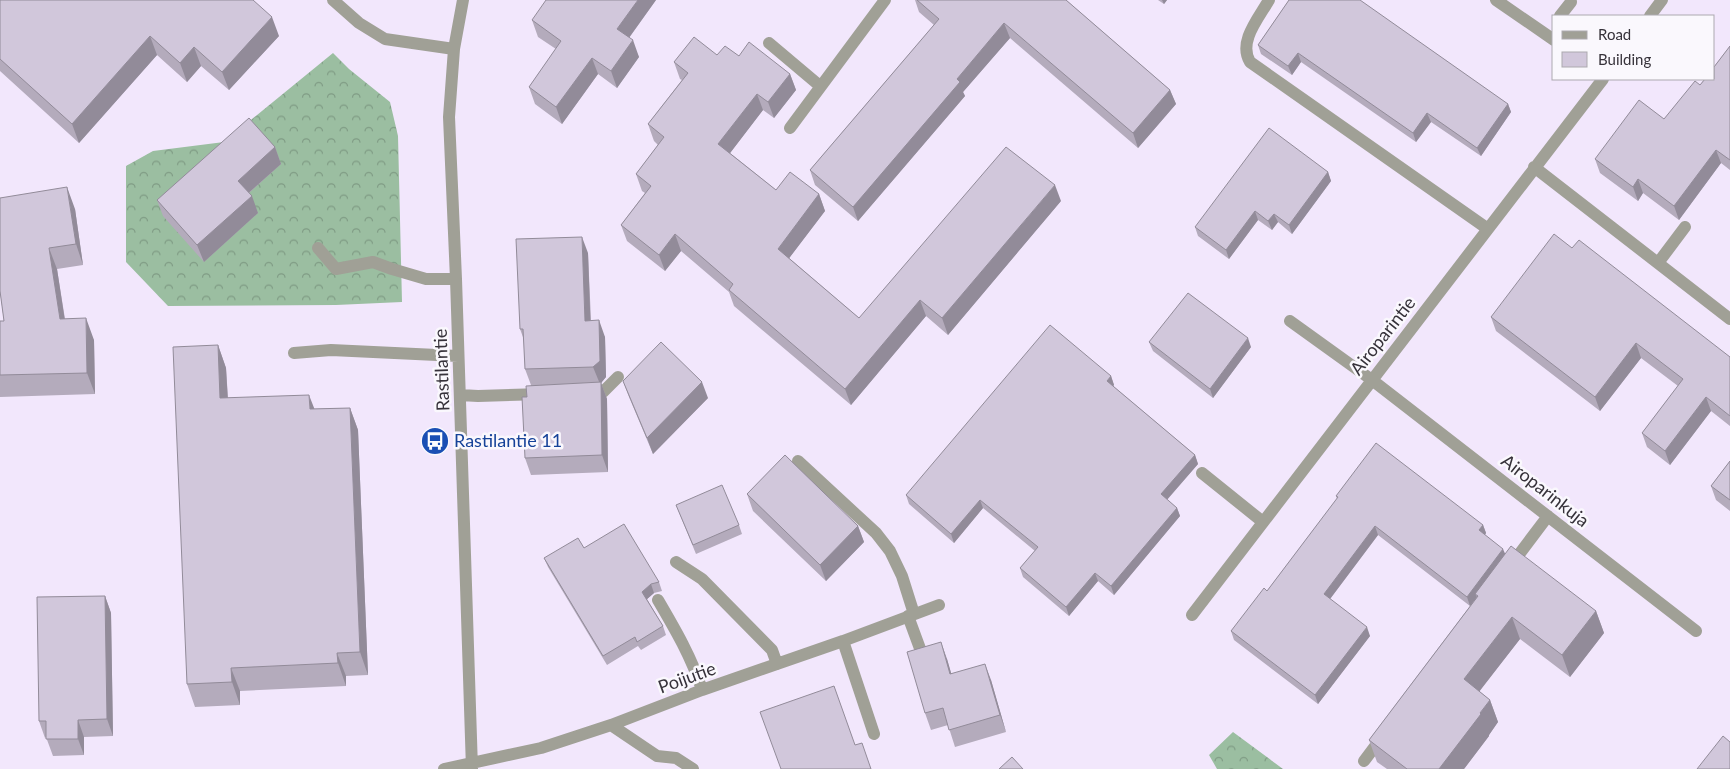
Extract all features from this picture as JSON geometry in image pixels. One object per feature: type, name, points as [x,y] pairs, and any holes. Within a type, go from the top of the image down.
[{"type":"street","points":[[333,0],[359,23],[385,39],[454,49]]},
{"type":"street","name":"Rastilantie","points":[[463,0],[454,49],[449,117],[472,766]]},
{"type":"street","points":[[790,128],[885,0]]},
{"type":"street","points":[[1269,0],[1247,40],[1246,54],[1250,62],[1488,229]]},
{"type":"street","points":[[1496,0],[1551,34]]},
{"type":"street","points":[[1651,15],[1662,0]]},
{"type":"street","points":[[1561,15],[1570,2]]},
{"type":"street","points":[[769,43],[820,86]]},
{"type":"street","name":"Airoparintie","points":[[1192,616],[1601,80]]},
{"type":"street","points":[[1534,167],[1730,319]]},
{"type":"street","points":[[1658,263],[1684,227]]},
{"type":"street","points":[[318,248],[336,269],[373,262],[426,279],[456,279]]},
{"type":"street","name":"Airoparinkuja","points":[[1290,321],[1372,380],[1696,630]]},
{"type":"street","points":[[294,353],[331,350],[458,356]]},
{"type":"street","points":[[576,393],[603,392],[618,377]]},
{"type":"street","points":[[460,394],[478,396],[557,394]]},
{"type":"street","points":[[798,461],[876,533],[890,551],[902,576],[922,654]]},
{"type":"street","points":[[1202,473],[1263,522]]},
{"type":"street","points":[[1504,574],[1548,516]]},
{"type":"street","points":[[676,562],[702,580],[772,650],[777,664]]},
{"type":"street","points":[[658,600],[683,644],[702,690]]},
{"type":"street","name":"Poijutie","points":[[444,769],[472,766],[541,748],[611,725],[702,690],[939,605]]},
{"type":"street","points":[[843,641],[874,734]]},
{"type":"street","points":[[611,725],[657,756],[676,758],[693,769]]},
{"type":"street","points":[[1364,761],[1388,730]]},
{"type":"green space","points":[[333,53],[349,69],[390,102],[398,136],[402,302],[336,305],[168,306],[126,262],[126,166],[153,151],[224,142]]},
{"type":"green space","points":[[1233,732],[1283,769],[1217,769],[1209,755]]},
{"type":"building","points":[[0,0],[253,0],[272,17],[222,72],[194,47],[180,63],[150,36],[72,124],[0,59]]},
{"type":"building","points":[[546,0],[638,0],[617,29],[633,40],[611,71],[592,58],[556,107],[529,87],[561,41],[532,20]]},
{"type":"building","points":[[917,0],[1066,0],[1170,90],[1133,133],[1004,23],[957,79],[960,82],[853,207],[810,170],[939,19]]},
{"type":"building","points":[[1289,0],[1360,0],[1508,104],[1477,148],[1427,113],[1413,133],[1298,53],[1288,66],[1258,45]]},
{"type":"building","points":[[694,37],[717,55],[725,46],[739,56],[749,42],[790,74],[768,102],[757,94],[718,144],[776,190],[790,172],[819,194],[778,249],[859,318],[1006,147],[1055,185],[942,318],[920,300],[845,389],[729,290],[733,284],[675,234],[659,255],[621,225],[651,186],[636,174],[664,137],[648,124],[688,73],[674,62]]},
{"type":"building","points":[[1730,46],[1730,160],[1716,150],[1674,206],[1638,179],[1633,187],[1595,159],[1639,100],[1664,119],[1695,81],[1700,85],[1704,80],[1715,80],[1715,66]]},
{"type":"building","points":[[249,118],[275,147],[238,181],[252,196],[197,245],[157,200]]},
{"type":"building","points":[[1269,128],[1328,172],[1289,225],[1274,214],[1268,221],[1255,211],[1226,250],[1195,227]]},
{"type":"building","points":[[67,187],[76,244],[49,248],[60,319],[86,318],[87,373],[0,375],[0,321],[4,321],[0,291],[0,198]]},
{"type":"building","points":[[1554,234],[1572,248],[1579,240],[1730,357],[1730,416],[1706,397],[1665,451],[1642,433],[1683,379],[1636,343],[1595,397],[1491,317]]},
{"type":"building","points":[[582,237],[585,321],[599,320],[600,361],[593,367],[525,369],[523,329],[520,329],[516,239]]},
{"type":"building","points":[[1188,293],[1248,338],[1210,389],[1149,342]]},
{"type":"building","points":[[1050,325],[1111,376],[1107,381],[1195,455],[1161,494],[1177,508],[1111,586],[1095,573],[1066,607],[1020,568],[1038,547],[980,500],[951,534],[906,495]]},
{"type":"building","points":[[661,342],[702,382],[647,438],[623,381]]},
{"type":"building","points":[[218,345],[220,398],[309,395],[310,409],[350,408],[360,652],[337,653],[338,663],[231,668],[232,682],[187,684],[173,347]]},
{"type":"building","points":[[601,382],[602,455],[525,458],[522,397],[527,397],[526,386]]},
{"type":"building","points":[[1376,443],[1483,525],[1479,530],[1503,549],[1467,597],[1375,526],[1324,594],[1367,627],[1315,695],[1231,631],[1264,588],[1267,591]]},
{"type":"building","points":[[785,455],[858,526],[820,565],[747,494]]},
{"type":"building","points":[[1730,461],[1730,500],[1711,486]]},
{"type":"building","points":[[722,485],[739,525],[693,545],[676,505]]},
{"type":"building","points":[[624,524],[659,582],[651,584],[642,592],[663,626],[637,642],[635,637],[603,656],[544,558],[578,538],[584,548]]},
{"type":"building","points":[[1511,546],[1596,611],[1562,655],[1512,617],[1464,679],[1490,700],[1481,714],[1439,769],[1407,769],[1369,740],[1478,596],[1475,594]]},
{"type":"building","points":[[105,596],[107,719],[78,720],[78,739],[46,739],[46,721],[39,721],[37,597]]},
{"type":"building","points":[[941,642],[950,674],[985,664],[1000,715],[949,730],[943,708],[925,713],[907,652]]},
{"type":"building","points":[[834,686],[855,745],[862,743],[871,769],[781,769],[760,712]]},
{"type":"building","points":[[1723,736],[1730,742],[1730,769],[1697,769]]},
{"type":"building","points":[[1012,757],[1023,769],[999,769]]},
{"type":"place","name":"Rastilantie 11","points":[[435,441]]}]
